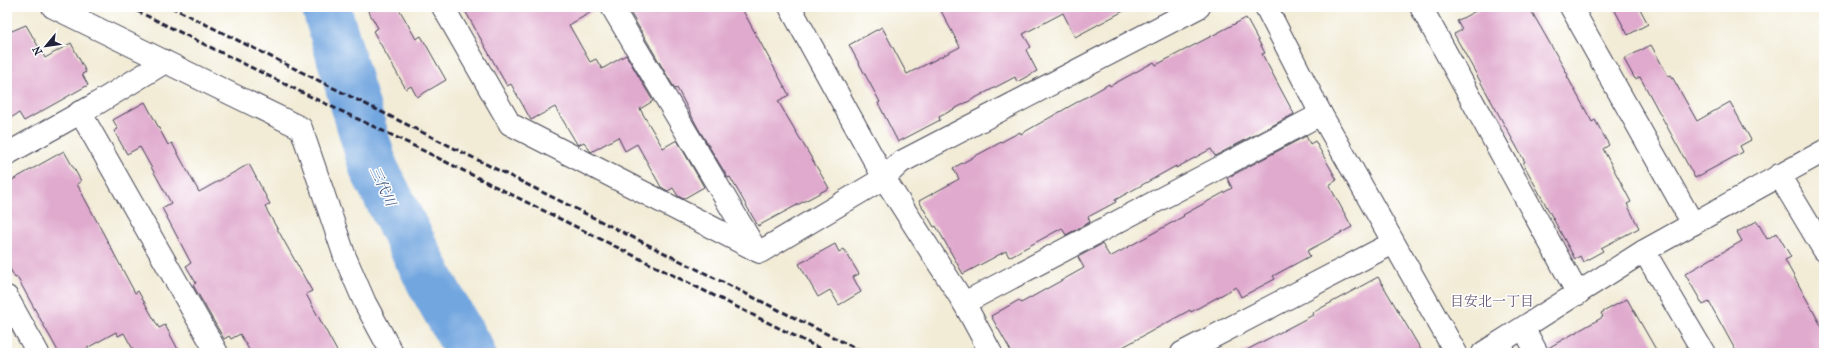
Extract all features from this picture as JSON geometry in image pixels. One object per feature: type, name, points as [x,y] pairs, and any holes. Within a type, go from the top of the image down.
[{"type":"street","points":[[53,7],[301,128],[345,257],[365,303],[392,353]]},
{"type":"street","points":[[444,7],[510,124],[760,252],[884,178],[901,162],[1199,7]]},
{"type":"street","points":[[612,7],[756,250]]},
{"type":"street","points":[[790,7],[884,178],[964,303],[991,353]]},
{"type":"street","points":[[1266,7],[1321,114],[1456,353]]},
{"type":"street","points":[[1421,7],[1578,294]]},
{"type":"street","points":[[1571,7],[1694,224]]},
{"type":"street","points":[[7,154],[165,62]]},
{"type":"street","points":[[80,112],[217,353]]},
{"type":"street","points":[[964,303],[1321,114]]},
{"type":"street","points":[[1483,353],[1524,329],[1644,251],[1824,151]]},
{"type":"street","points":[[1779,175],[1824,250]]},
{"type":"street","points":[[1182,353],[1393,243]]},
{"type":"street","points":[[1644,251],[1704,353]]},
{"type":"street","points":[[7,297],[38,353]]},
{"type":"street","points":[[1524,329],[1537,353]]},
{"type":"building","points":[[366,7],[398,7],[416,39],[421,36],[446,80],[417,97],[411,86],[406,89],[373,31],[378,28]]},
{"type":"building","points":[[463,7],[600,7],[569,25],[590,62],[596,59],[602,69],[626,55],[653,101],[640,109],[663,148],[677,140],[704,187],[683,199],[678,196],[673,188],[668,191],[661,187],[637,144],[625,151],[618,137],[591,152],[584,142],[578,145],[577,144],[555,107],[531,120],[511,84],[507,86]]},
{"type":"building","points":[[627,7],[741,7],[789,95],[778,101],[829,188],[758,226],[730,177],[728,178],[698,128],[677,88],[675,89]]},
{"type":"building","points":[[939,7],[1131,7],[1075,37],[1063,13],[1023,34],[1031,47],[1026,50],[1037,71],[1017,82],[1015,77],[939,117],[940,120],[898,142],[878,103],[880,102],[849,45],[882,27],[907,74],[960,47]]},
{"type":"building","points":[[1483,7],[1529,7],[1568,75],[1567,76],[1592,122],[1595,120],[1609,145],[1603,149],[1631,202],[1627,204],[1639,228],[1601,248],[1603,251],[1583,262],[1580,256],[1575,259],[1523,163],[1525,162],[1454,34],[1462,30],[1457,21]]},
{"type":"building","points":[[1613,7],[1639,7],[1648,24],[1628,35]]},
{"type":"building","points":[[1246,18],[1265,53],[1262,54],[1294,114],[1215,156],[1211,149],[1176,168],[1176,166],[1115,200],[1116,202],[1088,217],[1090,222],[1066,235],[1062,228],[1009,257],[1006,251],[963,274],[936,226],[934,227],[919,201],[959,179],[953,168],[1020,132],[1021,134],[1109,84],[1110,86],[1154,62],[1156,65]]},
{"type":"building","points":[[26,25],[45,58],[71,43],[86,72],[82,74],[88,85],[24,121],[19,113],[7,120],[7,33]]},
{"type":"building","points":[[1651,45],[1668,76],[1671,75],[1697,121],[1730,102],[1751,140],[1740,146],[1743,152],[1695,178],[1640,77],[1635,79],[1624,59]]},
{"type":"building","points":[[145,102],[168,145],[172,143],[199,192],[249,164],[270,204],[265,207],[312,291],[306,294],[338,353],[251,353],[240,334],[231,339],[229,336],[224,339],[193,285],[196,283],[186,266],[191,263],[162,208],[171,203],[140,147],[127,154],[114,131],[118,129],[113,120]]},
{"type":"building","points":[[1306,136],[1310,144],[1315,141],[1337,180],[1329,185],[1352,227],[1307,251],[1310,256],[1273,276],[1275,279],[1241,297],[1236,287],[1191,312],[1190,310],[1112,353],[1012,353],[991,316],[1019,300],[1021,303],[1084,268],[1078,257],[1102,244],[1110,257],[1184,216],[1183,215],[1232,188],[1227,178]]},
{"type":"building","points":[[64,151],[81,181],[77,184],[135,293],[138,291],[159,328],[165,325],[180,353],[135,353],[124,333],[118,336],[116,332],[78,353],[59,353],[17,277],[15,278],[7,263],[7,183]]},
{"type":"building","points":[[1757,221],[1767,239],[1777,233],[1791,257],[1785,260],[1824,331],[1824,353],[1737,353],[1709,302],[1703,305],[1685,274],[1742,241],[1737,232]]},
{"type":"building","points":[[835,244],[839,252],[844,249],[859,274],[853,277],[861,292],[839,305],[830,290],[818,297],[799,264]]},
{"type":"building","points":[[1378,277],[1423,353],[1241,353],[1313,315],[1312,313]]},
{"type":"building","points":[[1627,299],[1658,353],[1549,353],[1548,348],[1603,317],[1601,313]]},
{"type":"waterway","name":"三代川","points":[[326,7],[374,169],[433,286],[471,353]]},
{"type":"railway","points":[[129,7],[404,141],[829,353]]},
{"type":"railway","points":[[171,7],[865,353]]},
{"type":"district","name":"目安北一丁目","points":[[1492,301]]}]
